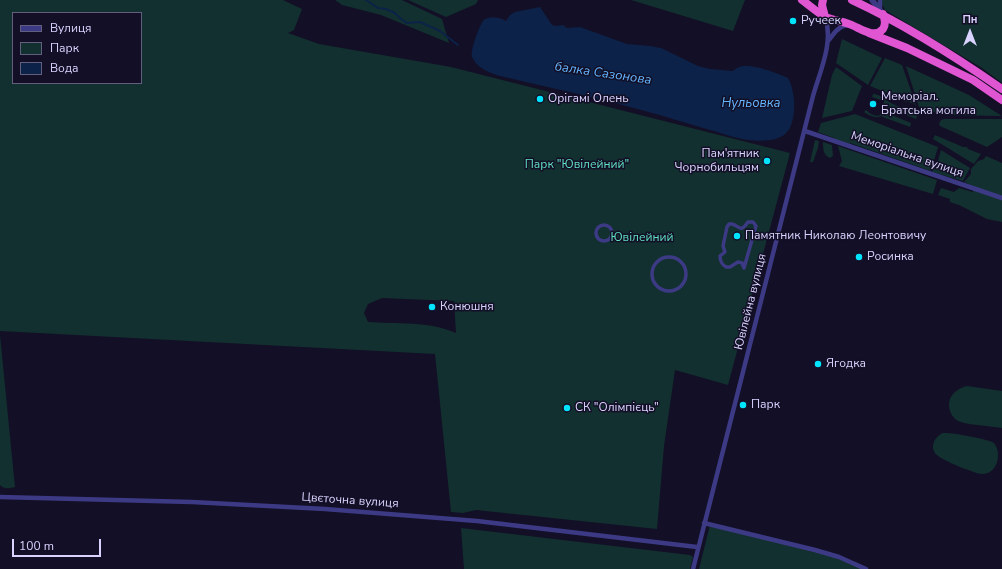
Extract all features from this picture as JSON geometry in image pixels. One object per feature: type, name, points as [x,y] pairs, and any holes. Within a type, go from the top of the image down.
[{"type":"highway","points":[[802,0],[825,17],[851,25],[907,48],[973,80],[1002,100]]},
{"type":"highway","points":[[823,0],[822,5],[825,17]]},
{"type":"highway","points":[[852,0],[882,12],[1002,89]]},
{"type":"highway","points":[[869,33],[875,34],[881,31],[885,26],[885,20],[882,12]]},
{"type":"street","points":[[872,0],[882,12]]},
{"type":"street","points":[[880,0],[882,12]]},
{"type":"street","name":"Ювілейна вулиця","points":[[825,17],[829,40]]},
{"type":"street","name":"Ювілейна вулиця","points":[[692,569],[813,96],[829,40],[839,28],[844,25],[851,25]]},
{"type":"street","name":"Меморіальна вулиця","points":[[805,131],[1002,198]]},
{"type":"street","points":[[748,222],[753,222],[756,226],[744,268],[743,264],[740,262],[736,262],[729,268],[723,265],[720,256],[725,252],[723,246],[728,225],[733,224],[741,229],[748,222]]},
{"type":"street","points":[[606,225],[611,229],[612,236],[607,240],[601,240],[598,238],[596,232],[600,226],[606,225]]},
{"type":"street","points":[[670,256],[677,258],[683,264],[686,271],[686,279],[682,286],[676,290],[668,292],[660,289],[654,284],[651,277],[652,269],[656,262],[662,258],[670,256]]},
{"type":"street","name":"Цвєточна вулиця","points":[[0,497],[192,502],[325,509],[477,521],[697,547]]},
{"type":"street","points":[[704,523],[815,550],[839,557],[866,569]]},
{"type":"green space","points":[[0,0],[283,0],[302,9],[294,30],[288,33],[319,44],[451,67],[790,153],[728,385],[675,370],[664,446],[657,529],[476,510],[463,513],[451,512],[435,354],[0,331]],"holes":[[[382,298],[454,301],[456,333],[435,326],[368,322],[364,313],[368,304]]]},
{"type":"green space","points":[[335,0],[402,0],[442,19],[449,43],[381,15],[342,5]]},
{"type":"green space","points":[[408,0],[478,0],[476,4],[446,17]]},
{"type":"green space","points":[[631,0],[745,0],[733,31]]},
{"type":"green space","points":[[882,0],[1002,0],[1002,83],[982,68],[885,10]]},
{"type":"green space","points":[[842,39],[882,58],[868,85],[836,63]]},
{"type":"green space","points":[[885,58],[902,65],[916,105],[870,86]]},
{"type":"green space","points":[[906,66],[969,95],[1002,116],[942,115],[919,107]]},
{"type":"green space","points":[[836,67],[862,86],[852,111],[822,118],[832,75]]},
{"type":"green space","points":[[873,94],[884,98],[891,103],[918,113],[916,119],[883,106],[884,101],[872,97]]},
{"type":"green space","points":[[866,110],[877,116],[880,115],[882,111],[911,123],[910,127],[880,116],[877,117],[871,116],[864,112]]},
{"type":"green space","points":[[855,114],[938,147],[931,171],[850,143],[836,140],[818,132],[821,123]]},
{"type":"green space","points":[[1002,119],[1002,137],[987,147],[940,126],[939,124],[941,120]]},
{"type":"green space","points":[[935,135],[981,154],[974,164],[933,139]]},
{"type":"green space","points":[[815,140],[819,141],[818,148],[813,162],[810,162]]},
{"type":"green space","points":[[823,142],[832,145],[833,156],[830,158],[823,149]]},
{"type":"green space","points":[[838,146],[937,180],[933,194],[839,166],[842,161]]},
{"type":"green space","points":[[941,150],[970,168],[963,181],[932,172],[933,167],[937,164]]},
{"type":"green space","points":[[986,156],[1002,163],[1002,222],[987,219],[950,202],[950,199],[938,195],[941,188],[954,192],[959,188],[973,192],[973,186],[964,182],[971,174],[971,169],[978,161],[984,159]]},
{"type":"green space","points":[[0,335],[15,487],[7,488],[3,488],[0,485]]},
{"type":"green space","points":[[967,386],[1002,391],[1002,428],[962,422],[953,417],[949,408],[950,399],[953,394],[961,388]]},
{"type":"green space","points":[[943,433],[969,436],[991,441],[994,443],[998,452],[995,467],[992,471],[982,474],[973,472],[940,457],[933,449],[933,446],[937,437]]},
{"type":"green space","points":[[710,525],[815,550],[866,569],[699,569]]},
{"type":"green space","points":[[461,528],[690,555],[693,557],[690,569],[464,569]]},
{"type":"water","name":"Нульовка","points":[[540,7],[552,25],[563,25],[567,28],[580,27],[627,44],[661,48],[698,66],[710,69],[733,71],[743,66],[749,66],[788,78],[793,91],[794,99],[794,116],[792,124],[784,135],[772,140],[756,141],[742,139],[624,105],[500,76],[488,72],[474,61],[472,57],[472,50],[477,33],[485,19],[494,17],[501,18],[506,21],[510,15],[515,12]]},
{"type":"waterway","name":"балка Сазонова","points":[[366,0],[378,8],[386,9],[395,13],[407,23],[420,22],[440,31],[458,45]]},
{"type":"place","name":"Ручеек","points":[[793,21]]},
{"type":"place","name":"Орігамі Олень","points":[[540,99]]},
{"type":"place","name":"Меморіал. Братська могила","points":[[873,104]]},
{"type":"place","name":"Пам'ятник Чорнобильцям","points":[[767,161]]},
{"type":"place","name":"Памятник Николаю Леонтовичу","points":[[737,236]]},
{"type":"place","name":"Росинка","points":[[859,257]]},
{"type":"place","name":"Конюшня","points":[[432,307]]},
{"type":"place","name":"Ягодка","points":[[818,364]]},
{"type":"place","name":"Парк","points":[[743,405]]},
{"type":"place","name":"СК \"Олімпієць\"","points":[[567,408]]},
{"type":"park label","name":"Парк \"Ювілейний\"","points":[[577,165]]},
{"type":"park label","name":"Ювілейний","points":[[642,238]]}]
